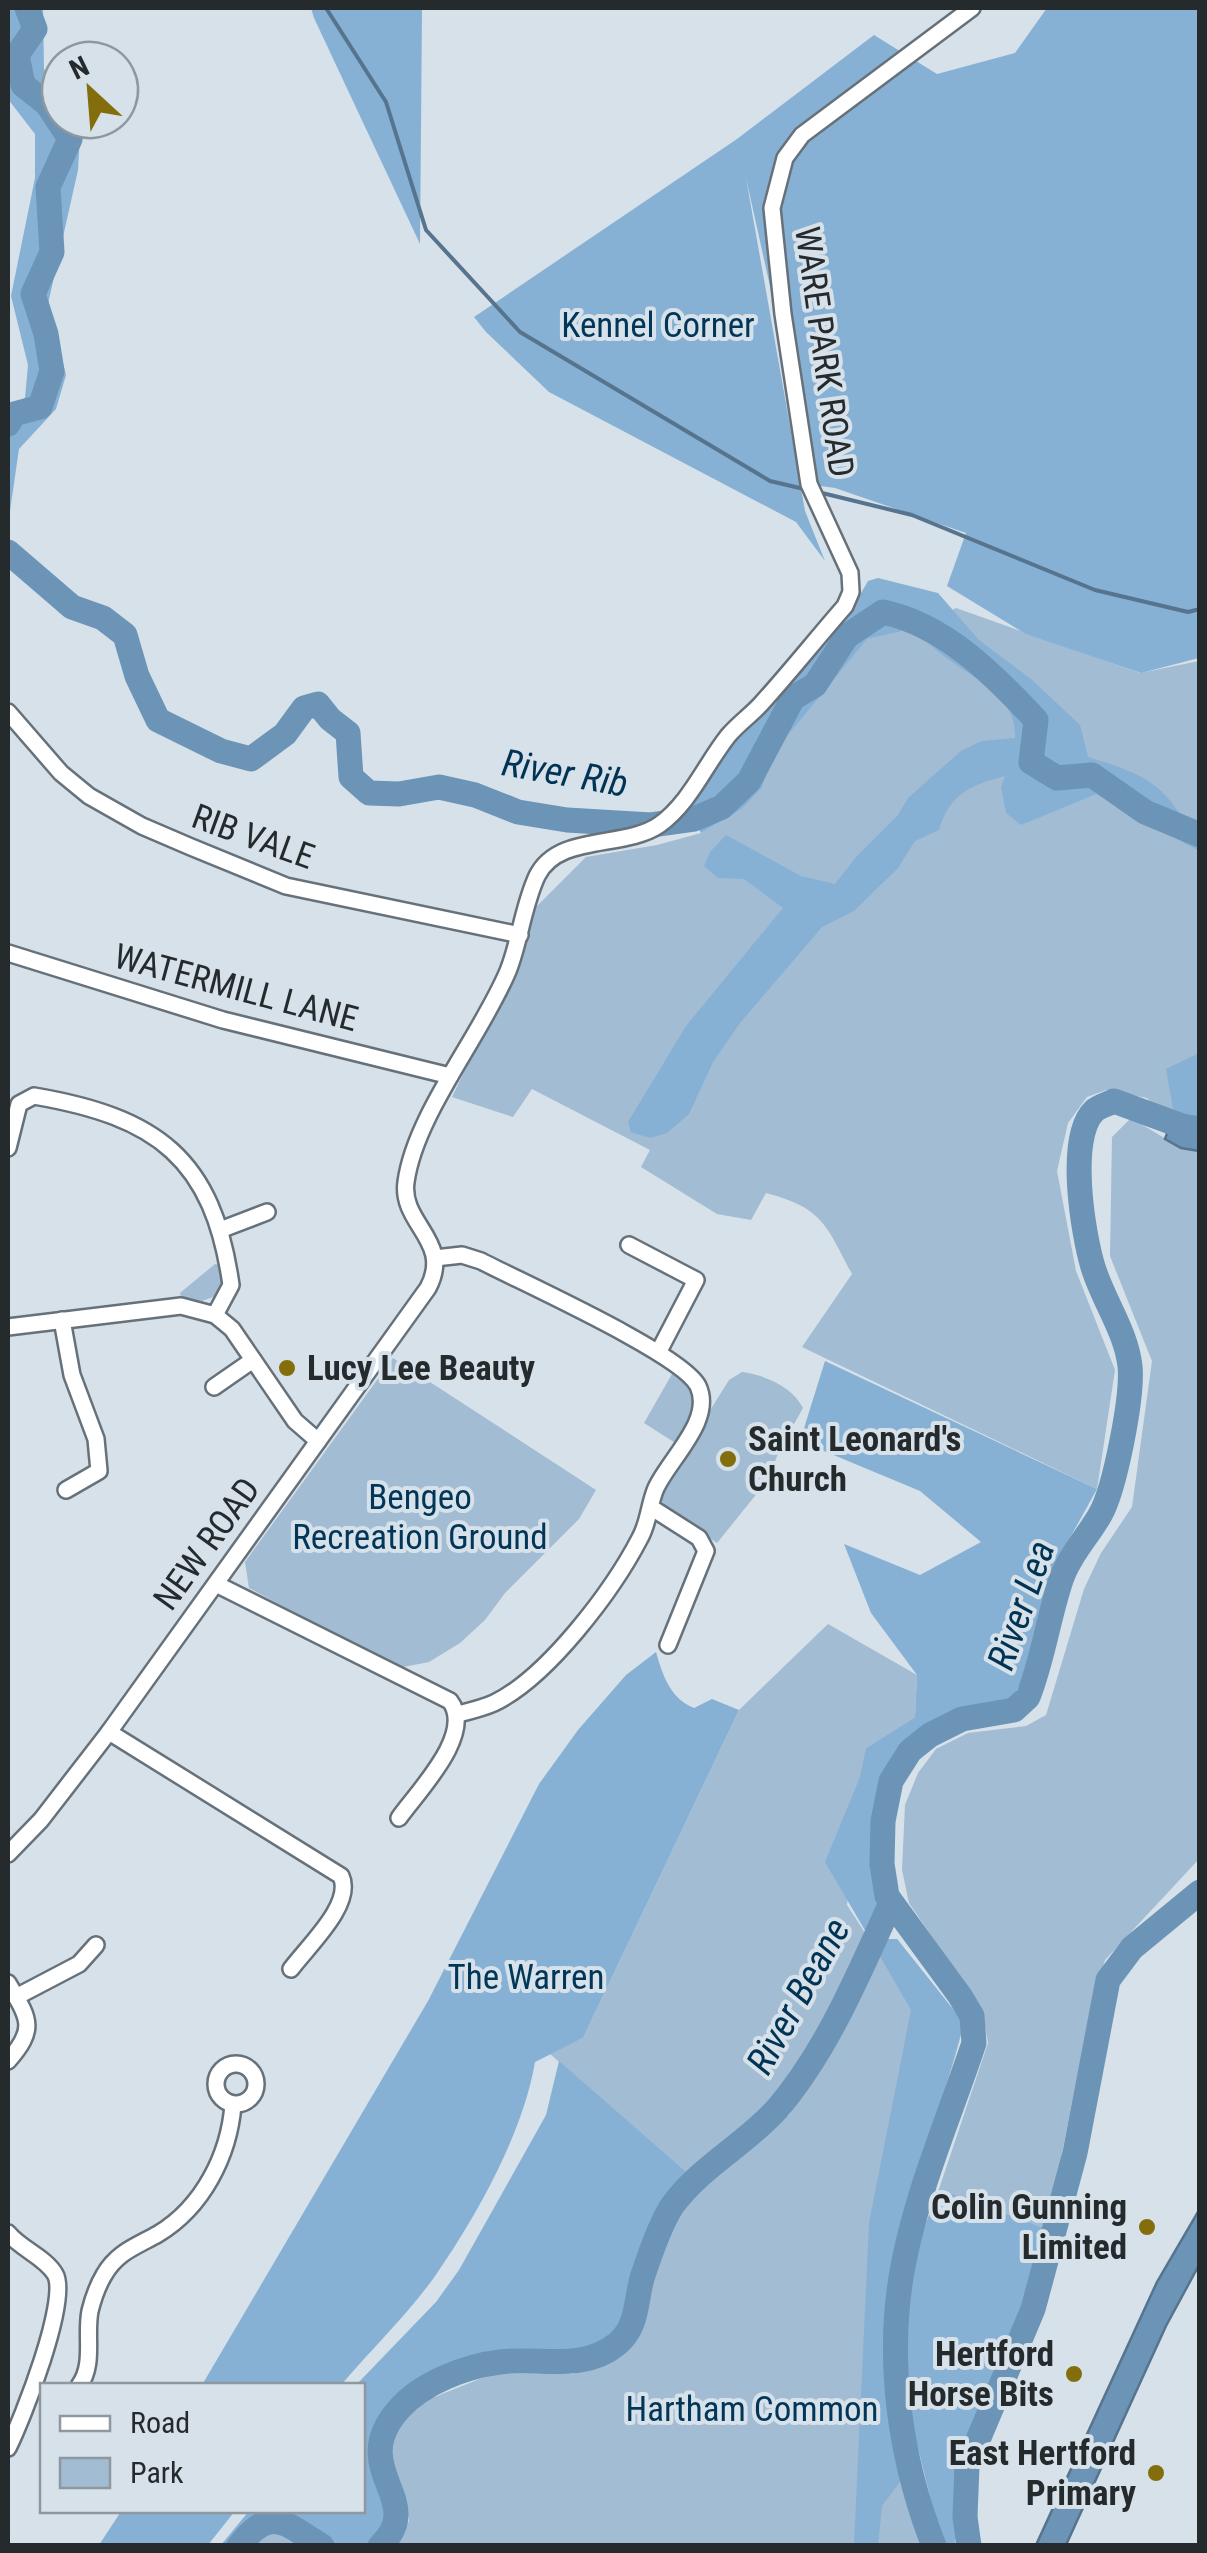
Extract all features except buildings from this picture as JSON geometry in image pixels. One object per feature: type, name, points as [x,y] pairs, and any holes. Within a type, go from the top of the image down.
[{"type":"street","name":"WARE PARK ROAD","points":[[436,1258],[409,1205],[406,1188],[415,1150],[509,968],[537,876],[547,861],[566,851],[655,828],[678,809],[733,730],[845,606],[851,592],[845,559],[808,484],[772,208],[785,158],[802,135],[972,8]]},
{"type":"street","name":"RIB VALE","points":[[8,712],[61,773],[89,796],[190,848],[286,886],[520,935]]},
{"type":"street","name":"WATERMILL LANE","points":[[8,953],[223,1020],[450,1076]]},
{"type":"street","points":[[8,1148],[19,1104],[28,1097],[40,1096],[116,1118],[161,1142],[190,1168],[208,1195],[220,1230],[231,1285],[215,1315]]},
{"type":"street","points":[[220,1230],[267,1212]]},
{"type":"street","points":[[629,1244],[696,1280],[659,1352]]},
{"type":"street","points":[[436,1258],[462,1255],[481,1261],[659,1352],[691,1375],[702,1403],[695,1426],[656,1489],[640,1539],[615,1582],[565,1642],[508,1694],[458,1714]]},
{"type":"street","name":"NEW ROAD","points":[[8,1854],[41,1820],[110,1732],[428,1288],[436,1258]]},
{"type":"street","points":[[8,1327],[181,1306],[215,1315],[232,1329],[299,1426],[318,1441]]},
{"type":"street","points":[[62,1320],[72,1375],[96,1440],[100,1472],[66,1490]]},
{"type":"street","points":[[214,1387],[253,1360]]},
{"type":"street","points":[[652,1508],[699,1538],[706,1552],[668,1645]]},
{"type":"street","points":[[216,1584],[443,1696],[458,1714],[458,1726],[445,1754],[399,1818]]},
{"type":"street","points":[[110,1732],[341,1876],[344,1886],[340,1906],[292,1968]]},
{"type":"street","points":[[8,2062],[28,2034],[27,2020],[12,1990],[80,1964],[96,1945]]},
{"type":"street","points":[[81,2383],[89,2353],[90,2310],[107,2270],[124,2252],[170,2226],[196,2201],[222,2158],[234,2105]]},
{"type":"street","points":[[8,2233],[48,2266],[59,2286],[38,2389],[8,2448]]},
{"type":"green space","points":[[8,8],[43,8],[40,140],[80,140],[78,170],[48,304],[66,375],[56,409],[19,449],[8,525],[8,406],[25,398],[28,365],[11,296],[35,178],[35,134],[8,99]]},
{"type":"green space","points":[[311,8],[422,8],[420,244],[314,18]]},
{"type":"green space","name":"Kennel Corner","points":[[1047,8],[1199,8],[1199,658],[1141,673],[1026,634],[947,586],[966,533],[835,488],[814,485],[746,178],[805,511],[825,561],[796,522],[549,392],[474,317],[737,139],[874,35],[937,74],[1015,53]]},
{"type":"green space","points":[[878,578],[938,593],[979,640],[1031,679],[1080,725],[1088,757],[1144,778],[1199,828],[1199,851],[1136,817],[1101,792],[1021,825],[1006,813],[1001,787],[1005,776],[982,783],[955,799],[939,830],[915,841],[898,868],[854,911],[822,927],[740,1023],[713,1062],[689,1114],[667,1133],[650,1138],[631,1132],[628,1122],[686,1026],[783,908],[744,879],[718,878],[704,866],[710,852],[726,835],[801,876],[835,884],[898,815],[908,798],[961,751],[982,741],[1015,738],[1014,723],[1001,699],[913,629],[867,639],[775,751],[762,788],[742,809],[701,833],[687,806],[723,754],[854,605],[868,581]]},
{"type":"green space","points":[[956,608],[1140,673],[1199,661],[1199,1118],[1157,1108],[1147,1098],[1106,1090],[1087,1097],[1068,1123],[1057,1171],[1076,1271],[1115,1370],[1097,1489],[802,1347],[852,1274],[821,1221],[800,1205],[766,1193],[751,1220],[717,1214],[641,1167],[650,1150],[532,1089],[513,1117],[452,1097],[523,950],[534,909],[586,857],[701,833],[742,809],[762,788],[775,751],[866,639],[913,629]]},
{"type":"green space","points":[[1199,1053],[1199,1117],[1174,1114],[1166,1069]]},
{"type":"green space","points":[[1131,1118],[1181,1148],[1199,1151],[1199,1859],[1105,1960],[1089,2016],[1047,2229],[939,2189],[988,2043],[982,2010],[909,1903],[902,1870],[905,1805],[918,1773],[936,1749],[968,1733],[1026,1726],[1046,1715],[1084,1589],[1101,1553],[1132,1507],[1152,1361],[1110,1256],[1112,1137]]},
{"type":"green space","points":[[215,1264],[220,1265],[222,1284],[216,1296],[202,1301],[181,1297],[180,1293]]},
{"type":"green space","name":"Bengeo Recreation Ground","points":[[393,1358],[596,1490],[579,1519],[460,1643],[429,1662],[398,1668],[249,1588],[245,1562]]},
{"type":"green space","points":[[825,1361],[1097,1489],[1050,1574],[1025,1677],[1008,1704],[976,1709],[932,1726],[888,1768],[874,1818],[886,1902],[870,1939],[825,1862],[860,1777],[866,1748],[915,1717],[917,1675],[871,1613],[844,1544],[920,1575],[981,1542],[920,1491],[800,1441]]},
{"type":"green space","points":[[742,1372],[777,1383],[803,1408],[767,1481],[717,1543],[666,1509],[661,1499],[663,1486],[729,1380]]},
{"type":"green space","points":[[672,1374],[693,1391],[698,1408],[677,1444],[644,1423]]},
{"type":"green space","points":[[828,1624],[917,1675],[915,1717],[866,1748],[847,1905],[869,1939],[823,2028],[765,2112],[690,2175],[550,2054],[583,2038],[739,1710]]},
{"type":"green space","name":"The Warren","points":[[656,1652],[669,1685],[686,1704],[694,1708],[712,1699],[739,1710],[583,2038],[535,2062],[509,2146],[465,2230],[422,2293],[343,2383],[203,2383],[428,2001],[539,1784],[578,1730],[626,1675]]},
{"type":"green space","name":"Hartham Common","points":[[897,1939],[964,2023],[906,2210],[887,2308],[886,2343],[893,2411],[925,2545],[396,2545],[409,2521],[406,2502],[394,2479],[391,2446],[401,2420],[427,2400],[492,2374],[573,2374],[595,2366],[637,2335],[656,2263],[674,2222],[700,2189],[771,2126],[789,2115],[881,1942]]},
{"type":"green space","points":[[897,1939],[964,2023],[891,2274],[886,2327],[891,2414],[905,2475],[882,2506],[878,2545],[854,2545],[869,2223],[911,2010],[877,1951],[881,1942]]},
{"type":"green space","points":[[559,2061],[690,2175],[647,2249],[625,2328],[595,2353],[569,2357],[501,2353],[436,2374],[399,2395],[380,2417],[372,2438],[386,2513],[382,2529],[368,2545],[337,2545],[286,2514],[260,2515],[232,2545],[221,2545],[247,2513],[365,2513],[365,2383],[358,2383],[436,2302],[459,2270],[546,2115]]},
{"type":"green space","points":[[939,2189],[1047,2229],[1018,2332],[963,2462],[955,2546],[942,2545],[908,2408],[906,2296],[919,2241]]},
{"type":"green space","points":[[120,2513],[233,2513],[208,2545],[99,2545]]},
{"type":"green space","points":[[282,2526],[287,2528],[311,2545],[255,2545]]},
{"type":"shaded area","points":[[1174,1114],[1199,1118],[1199,1151],[1181,1148],[1165,1139]]},
{"type":"shaded area","points":[[1199,2210],[1199,2265],[1166,2326],[1066,2545],[1036,2545],[1157,2282]]},
{"type":"waterway","name":"River Rib","points":[[8,424],[14,414],[40,407],[52,371],[46,334],[33,294],[52,252],[48,187],[70,139],[47,104],[23,85],[17,55],[35,29],[27,8]]},
{"type":"waterway","points":[[326,8],[386,102],[426,230],[520,332],[770,481],[804,489]]},
{"type":"waterway","points":[[818,492],[912,515],[1095,590],[1188,612],[1200,609]]},
{"type":"waterway","name":"River Rib","points":[[8,552],[72,607],[103,618],[125,635],[137,676],[158,720],[221,751],[251,759],[285,734],[304,708],[318,704],[348,733],[351,777],[369,793],[399,794],[439,787],[475,795],[518,812],[567,820],[651,825],[694,819],[722,807],[749,781],[793,698],[815,685],[847,636],[883,612],[948,640],[1020,703],[1036,720],[1031,762],[1057,778],[1092,775],[1145,812],[1200,835]]},
{"type":"waterway","name":"River Lea","points":[[934,2546],[904,2441],[896,2369],[898,2297],[918,2205],[974,2043],[972,2016],[887,1896],[882,1864],[883,1821],[891,1781],[910,1751],[930,1735],[962,1719],[1014,1710],[1028,1697],[1064,1571],[1100,1515],[1111,1485],[1126,1419],[1130,1366],[1124,1340],[1097,1279],[1085,1232],[1079,1163],[1086,1124],[1096,1110],[1114,1101],[1200,1129]]},
{"type":"waterway","points":[[969,2546],[965,2517],[967,2466],[1033,2309],[1075,2153],[1108,1980],[1132,1948],[1200,1892]]},
{"type":"waterway","name":"River Beane","points":[[380,2546],[393,2529],[396,2514],[380,2450],[385,2431],[399,2409],[432,2384],[473,2367],[515,2361],[575,2361],[604,2353],[624,2337],[633,2321],[649,2259],[672,2206],[696,2179],[765,2121],[796,2085],[841,2010],[891,1903]]},
{"type":"waterway","name":"River Beane","points":[[239,2546],[261,2525],[270,2522],[288,2525],[322,2546]]},
{"type":"place","name":"Lucy Lee Beauty","points":[[287,1368]]},
{"type":"place","name":"Saint Leonard's Church","points":[[728,1459]]},
{"type":"place","name":"Colin Gunning Limited","points":[[1147,2227]]},
{"type":"place","name":"Hertford Horse Bits","points":[[1074,2374]]},
{"type":"place","name":"East Hertford Primary","points":[[1156,2473]]}]
